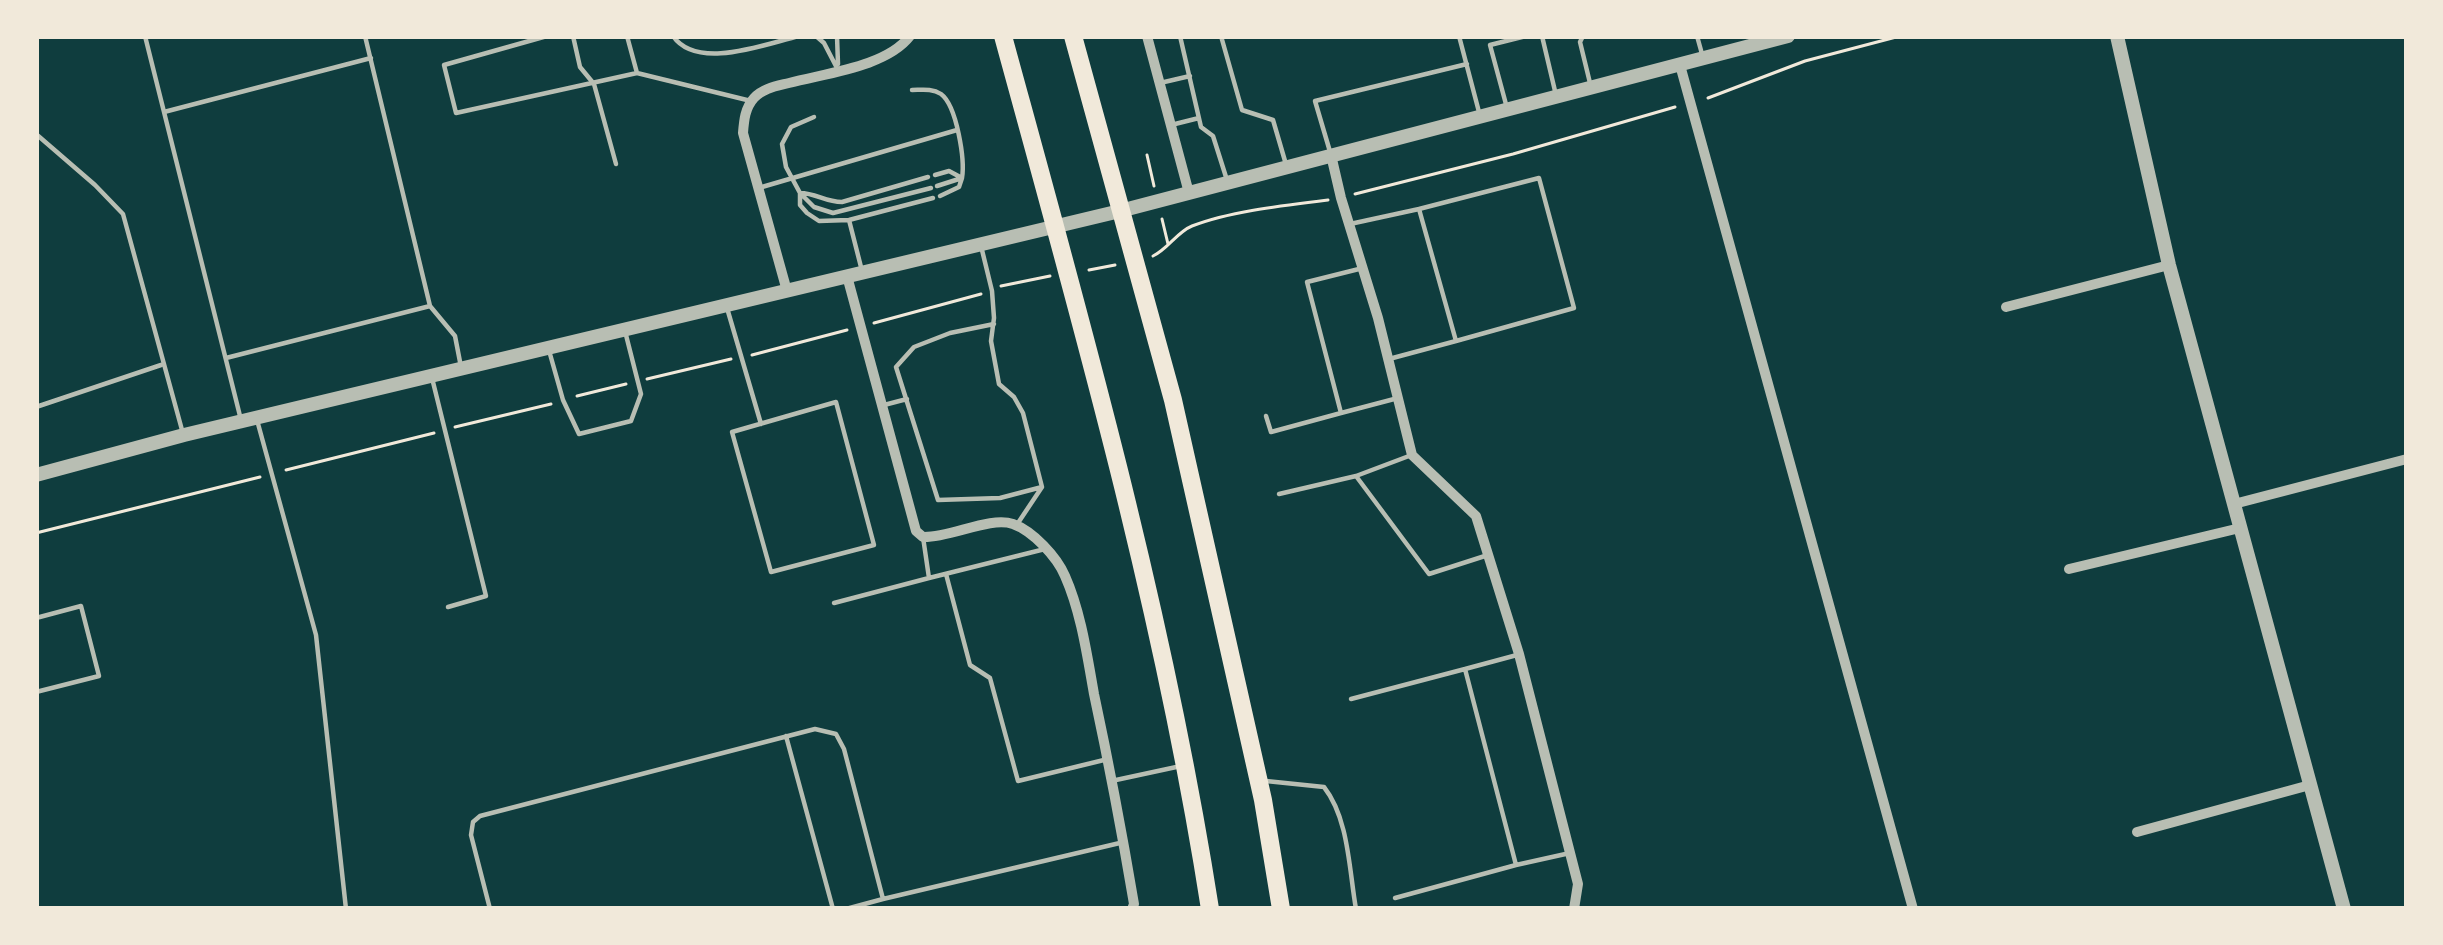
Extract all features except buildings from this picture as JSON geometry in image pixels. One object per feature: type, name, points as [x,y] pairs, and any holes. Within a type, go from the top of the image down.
[{"type":"highway","points":[[1003,36],[1128,503],[1186,765],[1210,909]]},
{"type":"highway","points":[[1073,36],[1173,400],[1259,780],[1281,909]]},
{"type":"street","points":[[787,291],[743,133],[751,100],[773,86],[878,59],[900,49],[910,36]]},
{"type":"street","points":[[1147,36],[1190,193]]},
{"type":"street","points":[[36,475],[184,435],[1120,212],[1788,36]]},
{"type":"street","points":[[2117,36],[2169,265],[2344,909]]},
{"type":"street","points":[[1680,65],[1913,909]]},
{"type":"street","points":[[1331,155],[1412,454],[1476,516],[1519,654],[1578,884],[1574,909]]},
{"type":"street","points":[[2006,307],[2169,265]]},
{"type":"street","points":[[855,274],[860,327],[916,531],[922,537],[939,538],[1000,522],[1016,525],[1063,571],[1108,758],[1132,909]]},
{"type":"street","points":[[2234,504],[2407,459]]},
{"type":"street","points":[[2069,568],[2240,528]]},
{"type":"street","points":[[2137,832],[2310,784]]},
{"type":"lane","points":[[145,36],[226,358],[272,474],[316,635],[346,909]]},
{"type":"lane","points":[[365,36],[430,305],[455,336],[461,369]]},
{"type":"lane","points":[[547,36],[444,64],[456,113],[637,73],[751,100]]},
{"type":"lane","points":[[572,36],[580,67],[595,83],[616,164]]},
{"type":"lane","points":[[627,36],[637,73]]},
{"type":"lane","points":[[673,36],[686,49],[714,54],[799,36]]},
{"type":"lane","points":[[816,36],[838,70]]},
{"type":"lane","points":[[837,36],[838,70]]},
{"type":"lane","points":[[1180,36],[1201,127],[1214,136],[1228,182]]},
{"type":"lane","points":[[1221,36],[1241,110],[1273,120],[1286,167]]},
{"type":"lane","points":[[1459,36],[1480,116]]},
{"type":"lane","points":[[1487,36],[1507,110]]},
{"type":"lane","points":[[1490,45],[1526,36]]},
{"type":"lane","points":[[1542,36],[1557,97]]},
{"type":"lane","points":[[1583,36],[1580,42],[1592,88]]},
{"type":"lane","points":[[1696,36],[1704,59]]},
{"type":"lane","points":[[164,112],[371,58]]},
{"type":"lane","points":[[1331,155],[1316,101],[1467,64]]},
{"type":"lane","points":[[1160,83],[1190,76]]},
{"type":"lane","points":[[800,193],[800,205],[818,221],[849,220],[959,188],[964,162],[946,100],[931,90],[912,90]]},
{"type":"lane","points":[[814,117],[791,127],[782,144],[792,179],[814,207],[833,213],[962,178]]},
{"type":"lane","points":[[1171,125],[1199,118]]},
{"type":"lane","points":[[757,189],[957,130]]},
{"type":"lane","points":[[36,134],[123,214],[184,435]]},
{"type":"lane","points":[[800,193],[842,202],[950,171],[962,178]]},
{"type":"lane","points":[[1350,224],[1539,178],[1574,308],[1388,360]]},
{"type":"lane","points":[[1419,209],[1456,341]]},
{"type":"lane","points":[[849,220],[855,274]]},
{"type":"lane","points":[[980,244],[992,291],[991,341],[999,384],[1023,413],[1042,487],[1016,525]]},
{"type":"lane","points":[[1341,413],[1307,282],[1363,268]]},
{"type":"lane","points":[[226,358],[430,305]]},
{"type":"lane","points":[[727,305],[761,424]]},
{"type":"lane","points":[[994,324],[914,347],[896,367],[938,500],[1000,499],[1042,487]]},
{"type":"lane","points":[[548,348],[579,434],[631,421],[641,394],[625,330]]},
{"type":"lane","points":[[36,407],[162,364]]},
{"type":"lane","points":[[432,376],[486,596],[448,607]]},
{"type":"lane","points":[[1266,416],[1271,432],[1398,398]]},
{"type":"lane","points":[[881,405],[907,399]]},
{"type":"lane","points":[[836,402],[874,545],[771,572],[732,432],[761,424],[836,402]]},
{"type":"lane","points":[[1280,494],[1356,476],[1412,454]]},
{"type":"lane","points":[[1356,476],[1429,574],[1488,555]]},
{"type":"lane","points":[[922,537],[929,578]]},
{"type":"lane","points":[[834,603],[1045,549]]},
{"type":"lane","points":[[946,574],[970,664],[990,678],[1018,781],[1108,758]]},
{"type":"lane","points":[[36,618],[81,606],[99,676],[36,692]]},
{"type":"lane","points":[[1351,700],[1519,654]]},
{"type":"lane","points":[[1465,669],[1516,866]]},
{"type":"lane","points":[[490,909],[471,835],[472,822],[480,816],[815,729],[836,734],[844,749],[884,899]]},
{"type":"lane","points":[[786,736],[833,909]]},
{"type":"lane","points":[[1112,781],[1186,765]]},
{"type":"lane","points":[[1259,780],[1324,787],[1334,799],[1356,909]]},
{"type":"lane","points":[[846,909],[1124,842]]},
{"type":"lane","points":[[1395,898],[1570,853]]},
{"type":"path","points":[[36,533],[860,327],[1005,284],[1159,255],[1187,227],[1270,207],[1341,198],[1692,103],[1805,62],[1900,36]]}]
